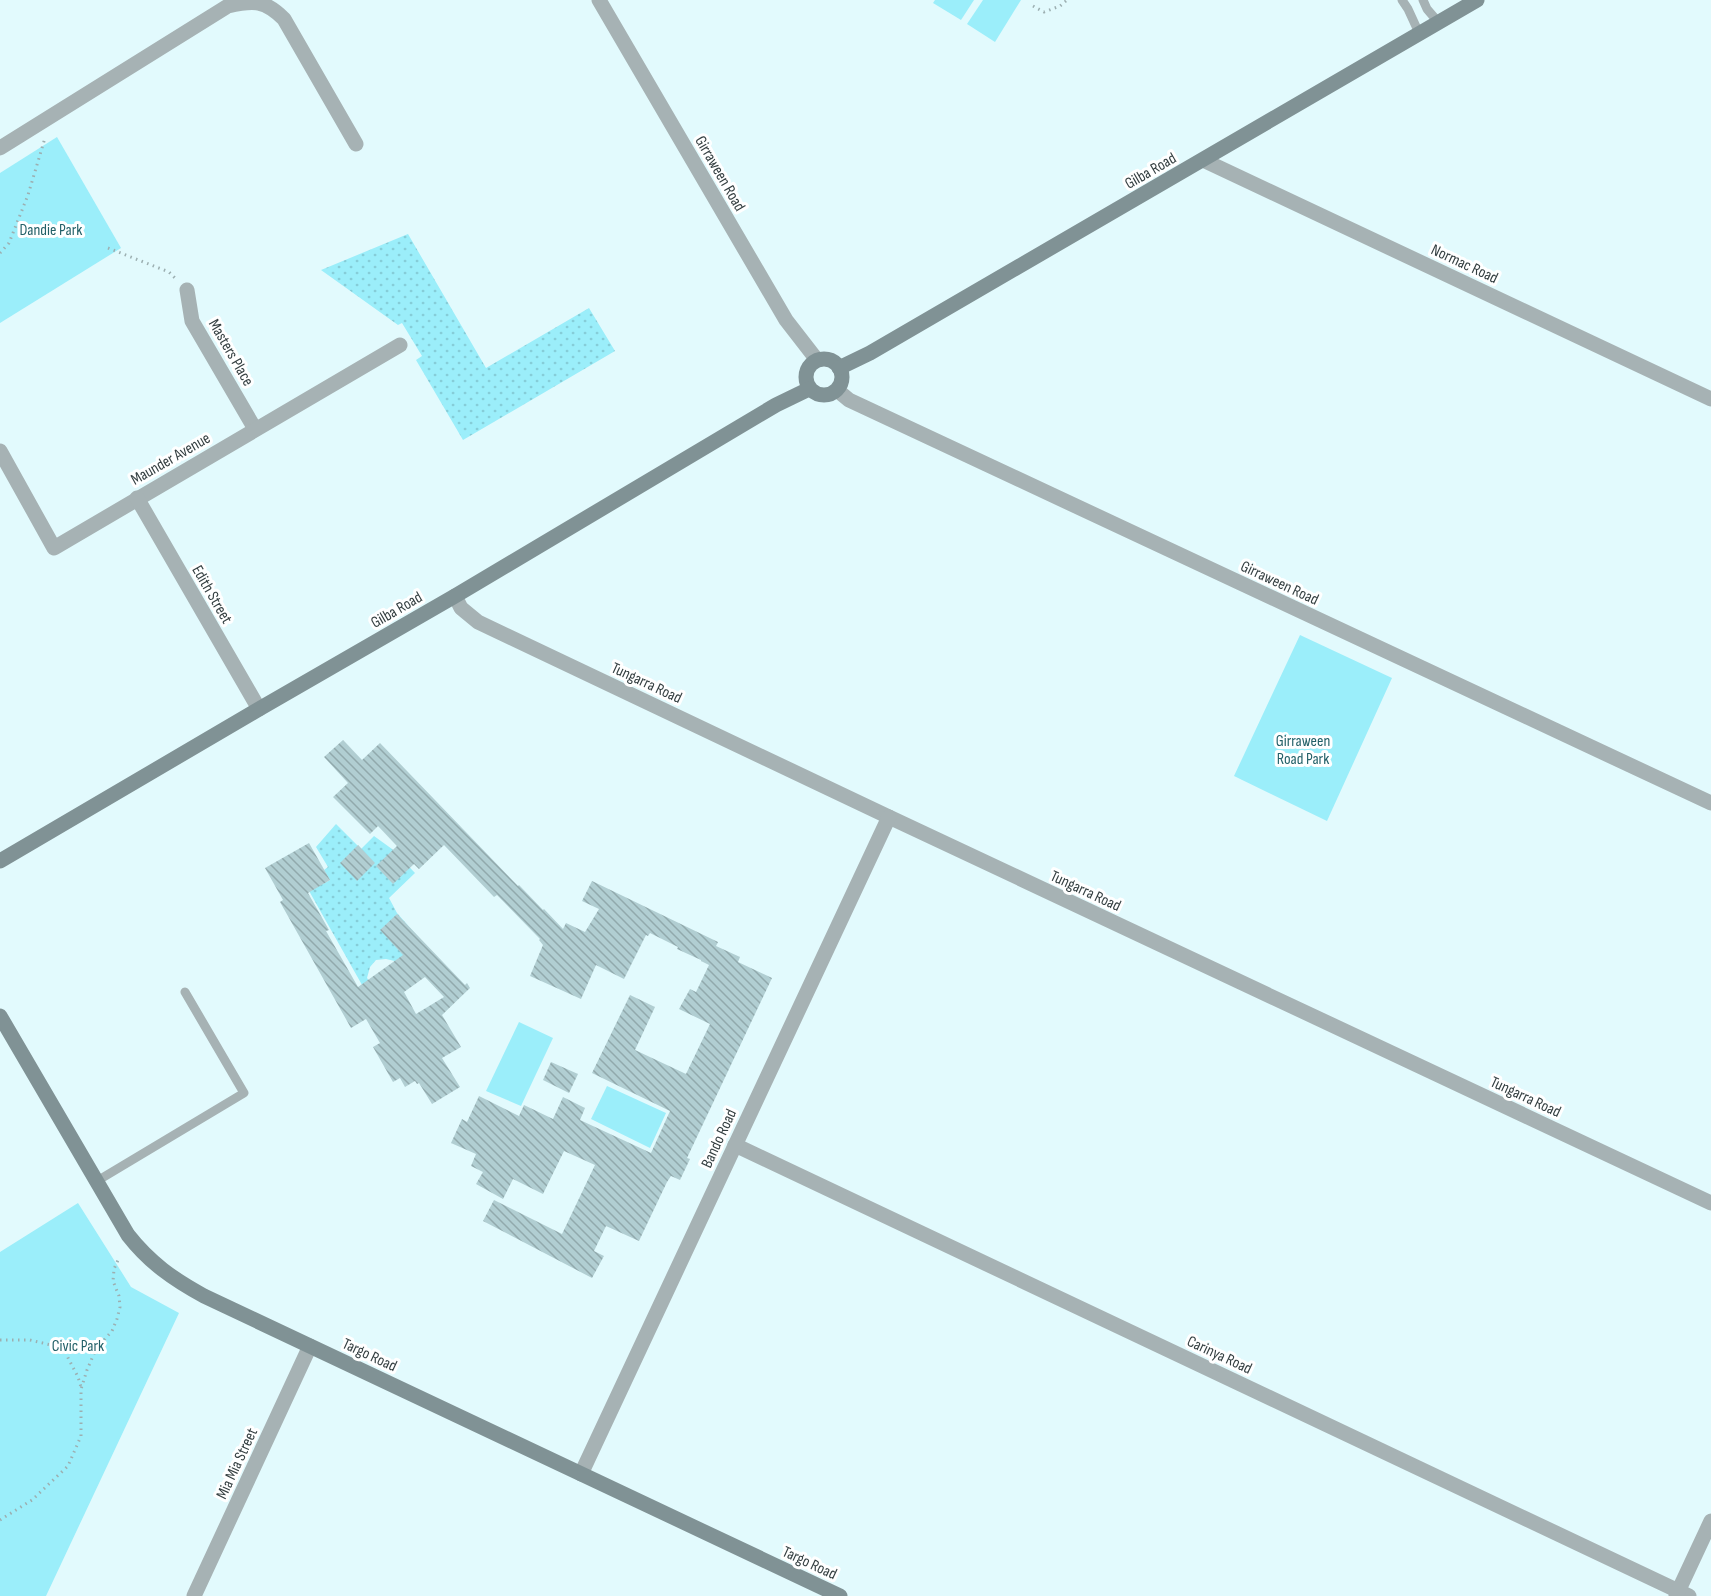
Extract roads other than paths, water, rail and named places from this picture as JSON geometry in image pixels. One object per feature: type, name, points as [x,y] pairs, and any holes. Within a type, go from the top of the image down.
[{"type":"street","points":[[0,148],[228,6],[249,0],[263,1],[284,19],[356,144]]},
{"type":"street","name":"Girraween Road","points":[[599,0],[786,320],[817,360]]},
{"type":"street","name":"Gilba Road","points":[[839,368],[870,353],[1477,0]]},
{"type":"street","name":"Normac Road","points":[[1203,160],[1711,399]]},
{"type":"street","name":"Masters Place","points":[[187,290],[192,321],[255,429]]},
{"type":"street","name":"Maunder Avenue","points":[[0,451],[54,548],[400,345]]},
{"type":"street","points":[[827,359],[839,368],[842,379],[837,390],[828,395],[823,396],[813,392],[805,378],[808,368],[817,360],[827,359]]},
{"type":"street","name":"Gilba Road","points":[[0,861],[455,596],[776,405],[809,388]]},
{"type":"street","name":"Girraween Road","points":[[837,390],[849,400],[1711,803]]},
{"type":"street","name":"Edith Street","points":[[137,498],[259,709]]},
{"type":"street","name":"Tungarra Road","points":[[455,596],[461,608],[478,622],[1711,1203]]},
{"type":"street","name":"Bando Road","points":[[581,1474],[889,817]]},
{"type":"street","name":"Targo Road","points":[[0,1016],[128,1235],[142,1252],[163,1271],[204,1296],[840,1596]]},
{"type":"street","name":"Carinya Road","points":[[735,1145],[1681,1594]]},
{"type":"street","name":"Mia Mia Street","points":[[194,1596],[310,1346]]},
{"type":"street","points":[[1681,1594],[1711,1521]]},
{"type":"lane","points":[[1402,0],[1419,33]]},
{"type":"lane","points":[[1423,0],[1427,9],[1439,23]]},
{"type":"lane","points":[[97,1182],[244,1093],[185,992]]},
{"type":"park label","name":"Dandie Park","points":[[51,229]]},
{"type":"park label","name":"Girraween Road Park","points":[[1303,749]]},
{"type":"park label","name":"Civic Park","points":[[78,1345]]}]
